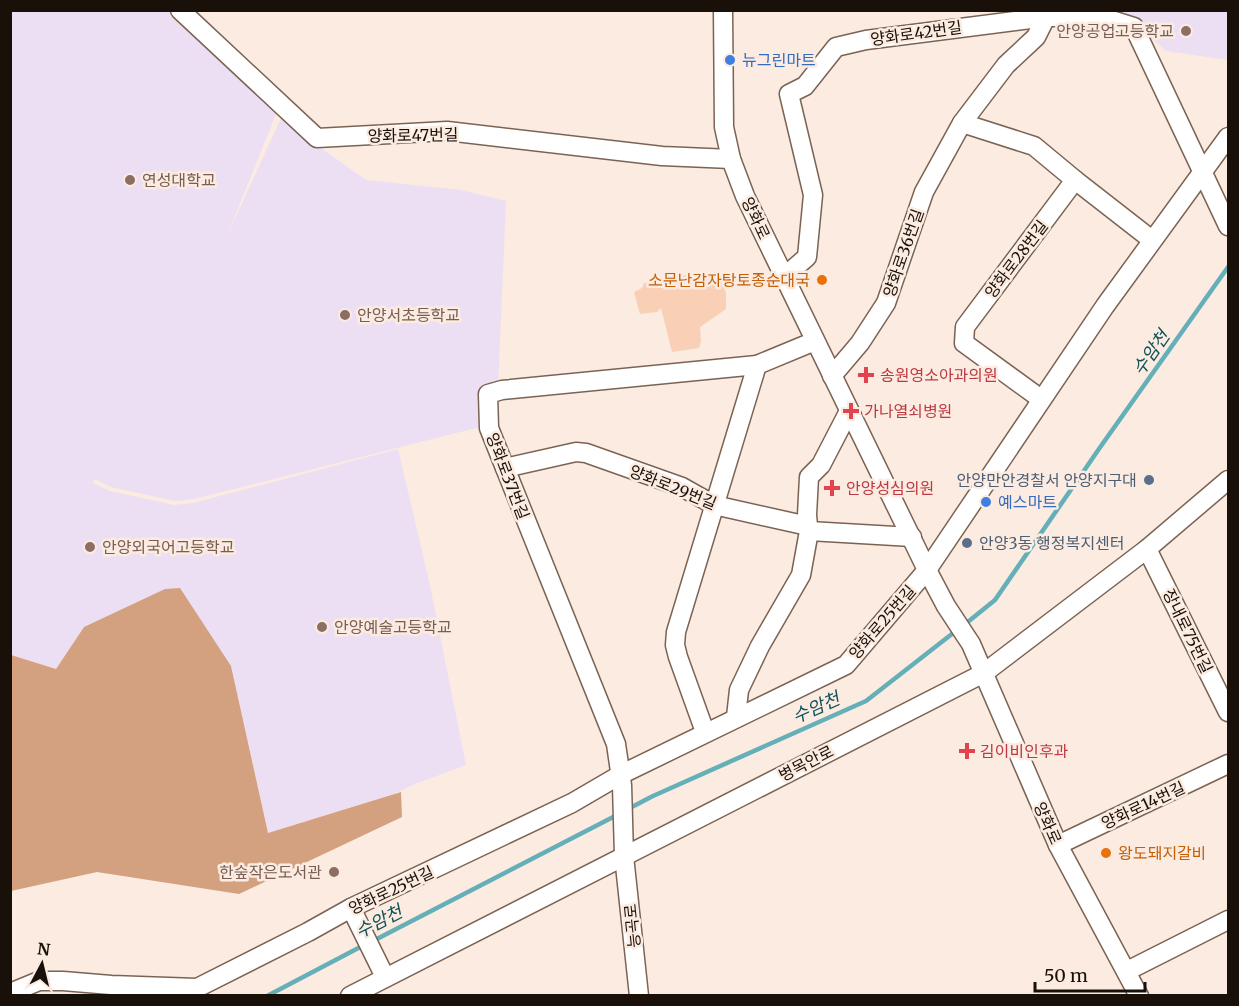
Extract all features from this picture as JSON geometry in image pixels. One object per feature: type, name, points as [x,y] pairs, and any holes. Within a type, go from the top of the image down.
[{"type":"street","name":"양화로47번길","points":[[180,10],[317,138],[447,131],[662,156],[730,159]]},
{"type":"street","name":"양화로","points":[[723,10],[724,128],[730,159],[745,196],[927,570],[946,606],[971,644],[1058,845],[1139,996]]},
{"type":"street","name":"양화로36번길","points":[[832,376],[860,343],[886,303],[924,192],[962,123],[1006,66],[1035,37],[1046,17]]},
{"type":"street","name":"양화로42번길","points":[[784,277],[807,257],[813,195],[789,94],[805,86],[836,47],[866,40],[1046,17],[1102,17],[1134,27],[1228,224]]},
{"type":"street","points":[[962,123],[1034,146],[1152,240]]},
{"type":"street","points":[[927,570],[1041,399],[1152,240],[1228,137]]},
{"type":"street","name":"양화로28번길","points":[[1041,399],[964,343],[965,327],[1075,180]]},
{"type":"street","name":"양화로37번길","points":[[625,832],[616,744],[489,428],[488,394],[502,390],[757,365],[815,341]]},
{"type":"street","points":[[705,732],[675,645],[681,615],[757,365]]},
{"type":"street","points":[[736,717],[739,690],[760,646],[801,575],[808,529],[809,477],[821,465],[849,411]]},
{"type":"street","name":"양화로29번길","points":[[505,468],[576,452],[586,453],[682,487],[714,506],[808,529],[912,537]]},
{"type":"street","name":"병목안로","points":[[350,996],[500,917],[984,673],[1147,549],[1228,480]]},
{"type":"street","name":"장내로75번길","points":[[1147,549],[1228,712]]},
{"type":"street","name":"양화로25번길","points":[[10,993],[39,981],[66,988],[111,985],[197,988],[308,933],[355,915],[621,780],[705,732],[846,665],[927,570]]},
{"type":"street","name":"양화로14번길","points":[[1058,845],[1228,764]]},
{"type":"street","name":"능곡로","points":[[625,832],[624,856],[639,996]]},
{"type":"street","points":[[355,915],[386,977]]},
{"type":"street","points":[[1127,971],[1228,920]]},
{"type":"shaded area","points":[[11,11],[180,11],[280,104],[227,236],[282,116],[314,143],[366,180],[461,190],[506,201],[498,388],[484,426],[194,499],[175,501],[111,487],[94,479],[93,483],[110,491],[174,505],[193,503],[398,449],[429,581],[466,765],[394,794],[268,833],[231,666],[84,627],[56,669],[11,655]]},
{"type":"shaded area","name":"안양공업고등학교","points":[[1120,11],[1228,11],[1228,60],[1166,51]]},
{"type":"shaded area","points":[[698,273],[703,278],[721,280],[726,293],[726,309],[700,327],[699,348],[672,352],[661,308],[657,312],[640,314],[634,292],[642,288],[644,283]]},
{"type":"shaded area","points":[[180,588],[231,666],[268,833],[401,792],[402,817],[239,894],[97,872],[11,891],[11,655],[56,669],[84,627],[165,589]]},
{"type":"waterway","name":"수암천","points":[[964,625],[995,600],[1228,267]]},
{"type":"waterway","name":"수암천","points":[[626,810],[866,701],[957,630]]},
{"type":"waterway","name":"수암천","points":[[373,941],[619,814]]},
{"type":"waterway","name":"수암천","points":[[267,996],[366,944]]},
{"type":"place","name":"안양공업고등학교","points":[[1186,31]]},
{"type":"place","name":"뉴그린마트","points":[[730,60]]},
{"type":"place","name":"연성대학교","points":[[130,180]]},
{"type":"place","name":"소문난감자탕토종순대국","points":[[822,280]]},
{"type":"place","name":"안양서초등학교","points":[[345,315]]},
{"type":"place","name":"송원영소아과의원","points":[[866,375]]},
{"type":"place","name":"가나열쇠병원","points":[[851,411]]},
{"type":"place","name":"안양만안경찰서 안양지구대","points":[[1149,480]]},
{"type":"place","name":"안양성심의원","points":[[832,488]]},
{"type":"place","name":"예스마트","points":[[986,502]]},
{"type":"place","name":"안양3동 행정복지센터","points":[[967,543]]},
{"type":"place","name":"안양외국어고등학교","points":[[90,547]]},
{"type":"place","name":"안양예술고등학교","points":[[322,627]]},
{"type":"place","name":"김이비인후과","points":[[967,751]]},
{"type":"place","name":"왕도돼지갈비","points":[[1106,853]]},
{"type":"place","name":"한숲작은도서관","points":[[334,872]]}]
